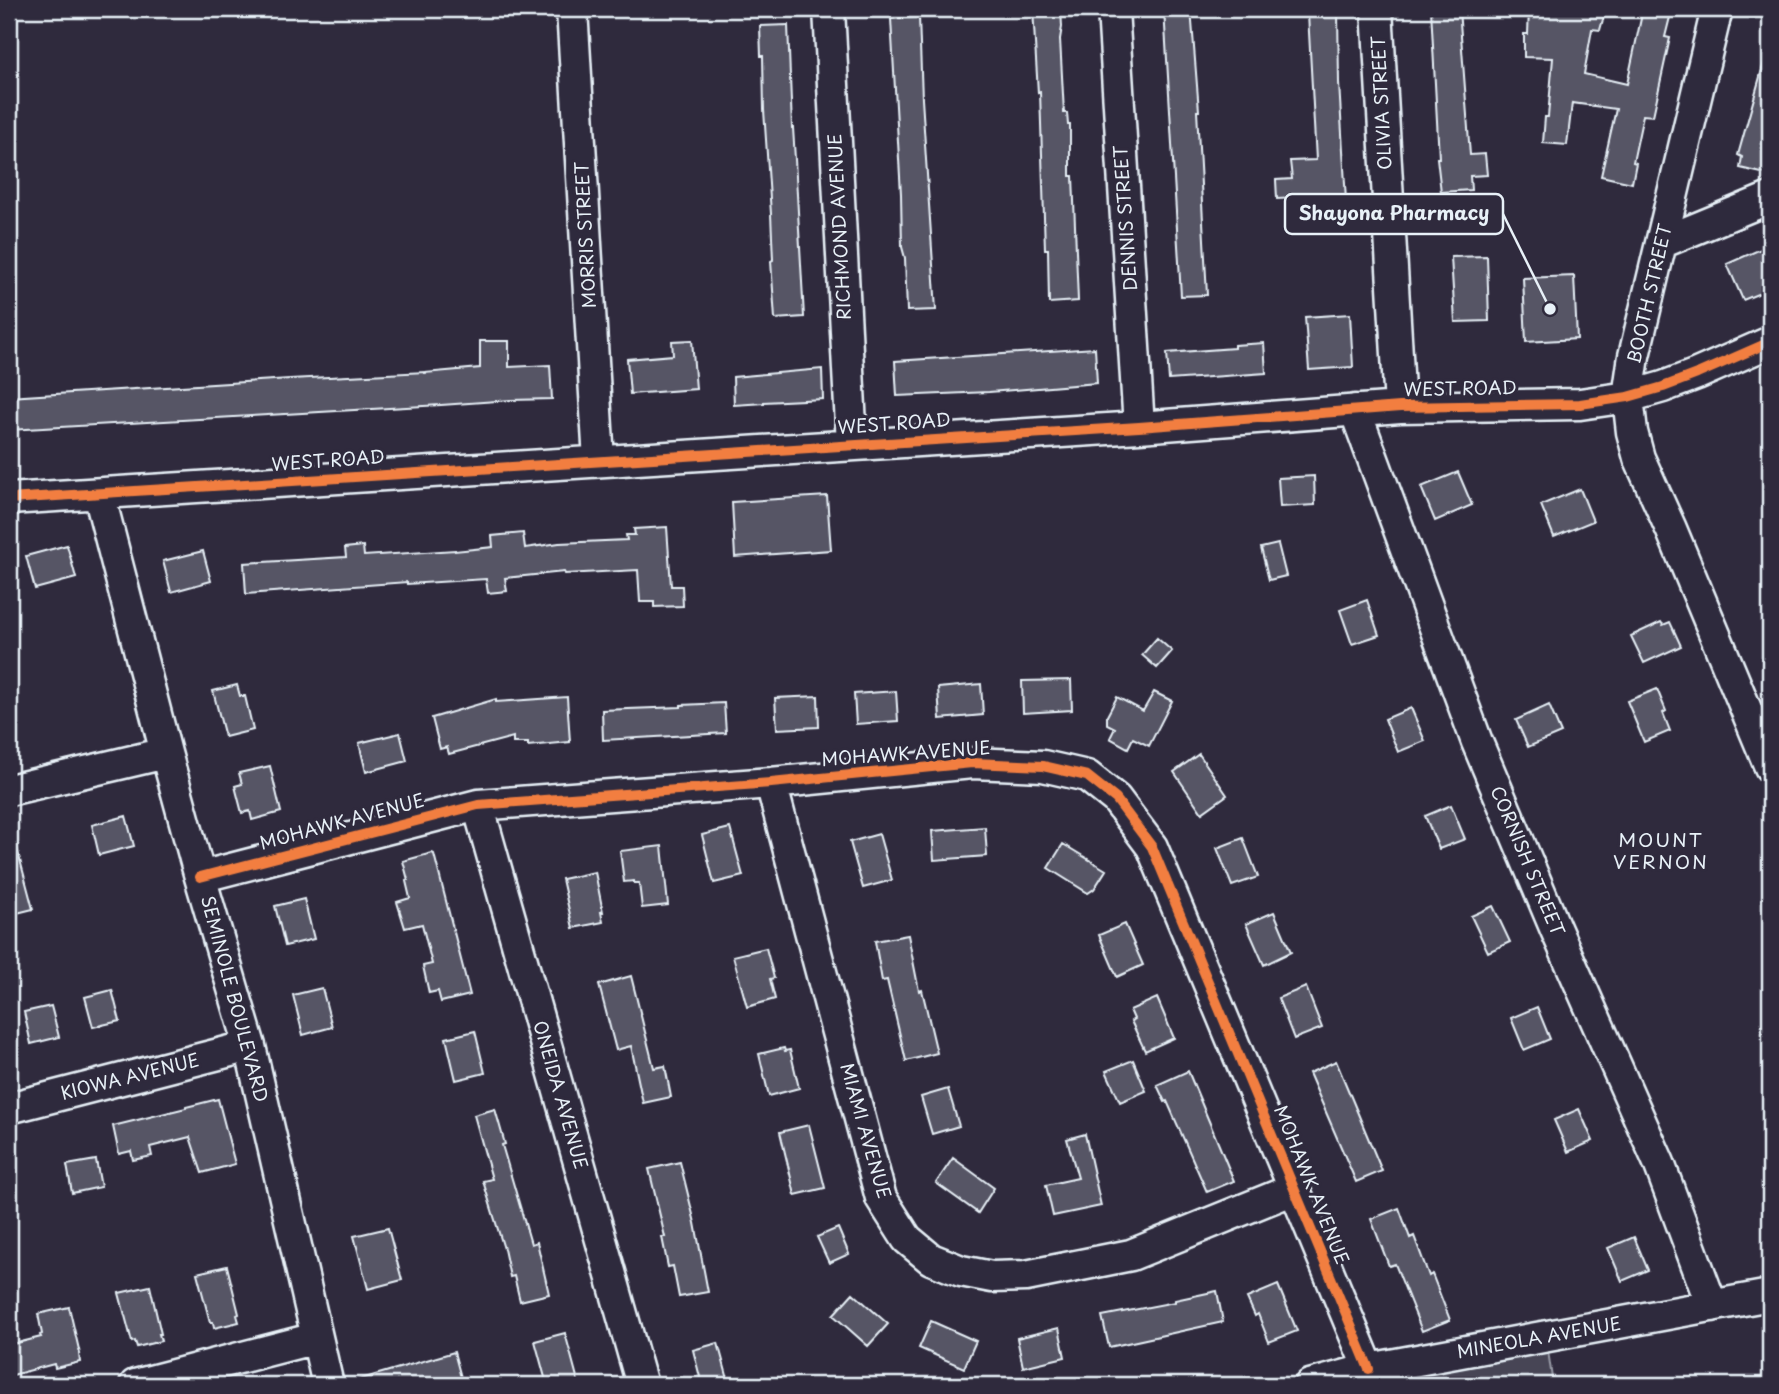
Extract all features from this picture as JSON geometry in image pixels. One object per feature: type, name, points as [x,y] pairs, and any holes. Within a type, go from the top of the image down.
[{"type":"street","name":"MORRIS STREET","points":[[572,9],[599,461]]},
{"type":"street","name":"RICHMOND AVENUE","points":[[829,9],[852,444]]},
{"type":"street","name":"DENNIS STREET","points":[[1113,9],[1139,426]]},
{"type":"street","name":"OLIVIA STREET","points":[[1377,9],[1399,407]]},
{"type":"street","name":"BOOTH STREET","points":[[1717,9],[1634,356],[1628,397],[1632,432],[1639,458],[1770,768]]},
{"type":"street","points":[[1661,243],[1770,198]]},
{"type":"street","name":"WEST ROAD","points":[[9,499],[1399,407],[1580,404],[1628,397],[1697,374],[1770,342]]},
{"type":"street","name":"CORNISH STREET","points":[[1355,410],[1477,742],[1659,1163],[1712,1306]]},
{"type":"street","name":"SEMINOLE BOULEVARD","points":[[99,494],[166,753],[250,1046],[328,1385]]},
{"type":"street","points":[[9,790],[166,753]]},
{"type":"street","name":"MOHAWK AVENUE","points":[[200,877],[478,805],[771,783],[972,763],[1043,766],[1087,775],[1116,799],[1152,847],[1369,1369]]},
{"type":"street","name":"MIAMI AVENUE","points":[[771,783],[881,1198],[907,1239],[931,1259],[961,1271],[992,1277],[1026,1276],[1072,1268],[1131,1255],[1294,1189]]},
{"type":"street","name":"ONEIDA AVENUE","points":[[478,805],[642,1385]]},
{"type":"street","name":"KIOWA AVENUE","points":[[9,1108],[250,1046]]},
{"type":"street","name":"MINEOLA AVENUE","points":[[1310,1385],[1369,1369],[1770,1295]]},
{"type":"street","points":[[135,1385],[316,1338]]},
{"type":"shaded area","points":[[1546,1337],[1553,1385],[1330,1385]]},
{"type":"building","points":[[1033,9],[1061,9],[1064,113],[1067,113],[1070,125],[1070,176],[1073,176],[1078,301],[1049,303],[1040,92],[1038,93]]},
{"type":"building","points":[[1164,9],[1191,9],[1199,111],[1207,295],[1181,296]]},
{"type":"building","points":[[1431,9],[1459,9],[1470,155],[1485,154],[1487,175],[1470,176],[1471,190],[1441,192],[1437,158]]},
{"type":"building","points":[[1529,9],[1606,9],[1600,30],[1592,29],[1584,74],[1627,84],[1643,9],[1672,9],[1665,37],[1670,38],[1653,116],[1643,115],[1633,162],[1636,163],[1632,183],[1601,176],[1616,109],[1572,103],[1567,145],[1543,143],[1553,58],[1524,57],[1524,34],[1528,34]]},
{"type":"building","points":[[1338,12],[1346,201],[1318,202],[1318,197],[1277,199],[1276,180],[1292,179],[1290,161],[1316,160],[1308,14]]},
{"type":"building","points":[[919,17],[936,310],[907,311],[891,19]]},
{"type":"building","points":[[788,25],[804,317],[775,319],[760,26]]},
{"type":"building","points":[[1765,59],[1770,60],[1770,175],[1740,168],[1742,157],[1738,155]]},
{"type":"building","points":[[1770,245],[1770,289],[1743,300],[1727,264]]},
{"type":"building","points":[[1487,256],[1489,321],[1455,322],[1451,257]]},
{"type":"building","points":[[1574,276],[1577,339],[1526,342],[1523,278]]},
{"type":"building","points":[[1350,314],[1353,367],[1309,370],[1305,317]]},
{"type":"building","points":[[692,340],[696,389],[630,394],[627,359],[673,355],[672,341]]},
{"type":"building","points":[[480,341],[509,341],[509,367],[550,365],[552,399],[9,430],[9,397],[480,368]]},
{"type":"building","points":[[1264,343],[1266,373],[1169,380],[1167,353]]},
{"type":"building","points":[[1095,348],[1097,383],[897,396],[895,361]]},
{"type":"building","points":[[822,369],[823,399],[734,405],[733,377]]},
{"type":"building","points":[[1458,472],[1472,505],[1435,521],[1421,487]]},
{"type":"building","points":[[1314,476],[1315,505],[1280,507],[1278,478]]},
{"type":"building","points":[[1580,489],[1593,521],[1554,537],[1541,505]]},
{"type":"building","points":[[827,496],[831,550],[735,557],[732,502]]},
{"type":"building","points":[[667,527],[671,586],[682,586],[683,606],[654,607],[654,602],[640,602],[638,570],[564,572],[505,578],[507,591],[488,593],[486,579],[246,594],[244,563],[346,557],[345,548],[363,546],[364,556],[493,547],[492,536],[523,533],[525,548],[559,543],[627,540],[626,535],[635,535],[634,529]]},
{"type":"building","points":[[1278,544],[1286,576],[1269,580],[1261,548]]},
{"type":"building","points":[[67,545],[76,578],[35,589],[26,556]]},
{"type":"building","points":[[203,551],[211,581],[171,592],[163,561]]},
{"type":"building","points":[[1367,600],[1379,635],[1352,644],[1340,610]]},
{"type":"building","points":[[1661,622],[1663,625],[1670,622],[1681,646],[1644,663],[1631,636]]},
{"type":"building","points":[[1157,638],[1172,651],[1157,668],[1142,655]]},
{"type":"building","points":[[1071,680],[1072,710],[1023,713],[1022,681]]},
{"type":"building","points":[[981,684],[983,715],[940,719],[938,688]]},
{"type":"building","points":[[237,685],[240,696],[245,696],[253,730],[225,737],[213,691]]},
{"type":"building","points":[[1657,689],[1670,731],[1644,742],[1627,701]]},
{"type":"building","points":[[896,691],[898,721],[856,724],[854,694]]},
{"type":"building","points":[[1154,692],[1172,701],[1149,746],[1133,738],[1128,748],[1110,738],[1115,728],[1107,724],[1107,716],[1117,697],[1143,711]]},
{"type":"building","points":[[818,696],[819,727],[777,729],[775,698]]},
{"type":"building","points":[[567,697],[570,742],[528,746],[528,743],[513,743],[513,737],[449,754],[447,747],[440,749],[432,718],[496,699],[496,702]]},
{"type":"building","points":[[724,703],[726,733],[603,740],[602,710]]},
{"type":"building","points":[[1549,705],[1561,733],[1528,747],[1516,720]]},
{"type":"building","points":[[1411,708],[1425,741],[1398,752],[1385,719]]},
{"type":"building","points":[[400,733],[407,761],[366,772],[359,743]]},
{"type":"building","points":[[1199,754],[1227,795],[1202,813],[1174,772]]},
{"type":"building","points":[[270,766],[281,812],[252,820],[250,811],[242,813],[235,786],[242,784],[239,773]]},
{"type":"building","points":[[1451,805],[1465,839],[1439,849],[1425,816]]},
{"type":"building","points":[[126,816],[134,846],[99,855],[92,825]]},
{"type":"building","points":[[985,827],[987,856],[934,860],[932,831]]},
{"type":"building","points":[[730,828],[743,876],[714,883],[702,835]]},
{"type":"building","points":[[879,834],[892,880],[863,888],[850,842]]},
{"type":"building","points":[[1243,838],[1258,877],[1232,886],[1217,848]]},
{"type":"building","points":[[9,841],[15,841],[33,909],[9,915]]},
{"type":"building","points":[[1063,844],[1106,870],[1094,889],[1088,893],[1048,868]]},
{"type":"building","points":[[662,846],[668,905],[642,908],[639,883],[624,882],[620,851]]},
{"type":"building","points":[[432,853],[470,995],[441,1002],[438,991],[429,993],[423,966],[432,964],[422,924],[405,928],[397,902],[410,898],[403,861]]},
{"type":"building","points":[[595,872],[603,922],[573,928],[562,879]]},
{"type":"building","points":[[304,899],[314,939],[285,946],[275,906]]},
{"type":"building","points":[[1493,906],[1510,942],[1488,952],[1471,916]]},
{"type":"building","points":[[1274,912],[1291,952],[1264,965],[1246,924]]},
{"type":"building","points":[[1125,924],[1143,965],[1117,977],[1099,935]]},
{"type":"building","points":[[908,935],[919,991],[922,990],[937,1053],[906,1061],[887,980],[882,981],[875,941]]},
{"type":"building","points":[[766,948],[774,978],[770,979],[775,999],[747,1007],[733,956]]},
{"type":"building","points":[[631,976],[654,1068],[665,1066],[671,1097],[643,1103],[631,1046],[616,1050],[599,985]]},
{"type":"building","points":[[1306,987],[1322,1028],[1294,1039],[1278,998]]},
{"type":"building","points":[[322,988],[332,1027],[303,1035],[293,995]]},
{"type":"building","points":[[112,990],[120,1021],[93,1027],[85,997]]},
{"type":"building","points":[[1157,998],[1174,1038],[1145,1051],[1131,1021],[1134,1019],[1130,1010]]},
{"type":"building","points":[[51,1006],[59,1037],[31,1044],[24,1012]]},
{"type":"building","points":[[1537,1007],[1550,1039],[1524,1050],[1511,1018]]},
{"type":"building","points":[[475,1031],[485,1073],[456,1080],[446,1038]]},
{"type":"building","points":[[784,1048],[785,1051],[790,1050],[799,1088],[769,1096],[759,1054]]},
{"type":"building","points":[[1133,1060],[1146,1091],[1120,1102],[1106,1071]]},
{"type":"building","points":[[1336,1061],[1382,1171],[1356,1182],[1309,1073]]},
{"type":"building","points":[[1188,1071],[1234,1181],[1207,1192],[1167,1101],[1165,1102],[1157,1085]]},
{"type":"building","points":[[948,1089],[959,1126],[932,1134],[921,1097]]},
{"type":"building","points":[[218,1099],[235,1164],[202,1173],[190,1137],[150,1147],[152,1156],[133,1160],[131,1151],[119,1154],[113,1126]]},
{"type":"building","points":[[495,1109],[505,1144],[502,1145],[531,1244],[537,1242],[549,1294],[520,1301],[514,1276],[510,1277],[483,1181],[492,1179],[474,1115]]},
{"type":"building","points":[[1579,1109],[1593,1141],[1568,1152],[1554,1120]]},
{"type":"building","points":[[809,1125],[825,1188],[795,1195],[780,1132]]},
{"type":"building","points":[[1085,1134],[1101,1206],[1053,1216],[1046,1185],[1078,1178],[1067,1139]]},
{"type":"building","points":[[953,1158],[994,1188],[978,1213],[936,1183]]},
{"type":"building","points":[[96,1160],[101,1187],[72,1193],[67,1165]]},
{"type":"building","points":[[680,1162],[708,1292],[679,1297],[673,1266],[668,1267],[662,1237],[665,1237],[649,1169]]},
{"type":"building","points":[[1399,1208],[1410,1238],[1414,1236],[1429,1276],[1432,1274],[1450,1320],[1422,1331],[1395,1264],[1389,1266],[1371,1219]]},
{"type":"building","points":[[388,1228],[402,1280],[368,1289],[354,1236]]},
{"type":"building","points":[[838,1228],[849,1254],[829,1263],[817,1237]]},
{"type":"building","points":[[1634,1237],[1648,1270],[1622,1281],[1608,1248]]},
{"type":"building","points":[[227,1266],[239,1322],[214,1328],[197,1273]]},
{"type":"building","points":[[1278,1285],[1297,1331],[1269,1342],[1258,1314],[1255,1316],[1247,1298]]},
{"type":"building","points":[[150,1286],[161,1341],[137,1347],[135,1341],[132,1342],[119,1293]]},
{"type":"building","points":[[1217,1291],[1223,1322],[1109,1347],[1102,1316]]},
{"type":"building","points":[[853,1293],[888,1324],[868,1346],[833,1315]]},
{"type":"building","points":[[69,1307],[80,1362],[55,1368],[54,1364],[9,1376],[9,1345],[41,1337],[38,1314]]},
{"type":"building","points":[[931,1321],[976,1341],[964,1368],[919,1348]]},
{"type":"building","points":[[1059,1328],[1065,1357],[1023,1367],[1017,1338]]},
{"type":"building","points":[[565,1333],[578,1381],[547,1385],[535,1341]]},
{"type":"building","points":[[718,1343],[729,1383],[702,1385],[693,1350]]},
{"type":"building","points":[[454,1352],[463,1385],[359,1385],[358,1380]]},
{"type":"cycle path","points":[[9,499],[1139,427],[1400,407],[1580,404],[1628,397],[1663,387],[1770,342]]},
{"type":"cycle path","points":[[200,877],[478,805],[771,783],[972,763],[1043,766],[1087,776],[1116,799],[1152,847],[1369,1369]]},
{"type":"place","name":"Shayona Pharmacy","points":[[1550,309]]},
{"type":"district","name":"MOUNT VERNON","points":[[1661,851]]}]
